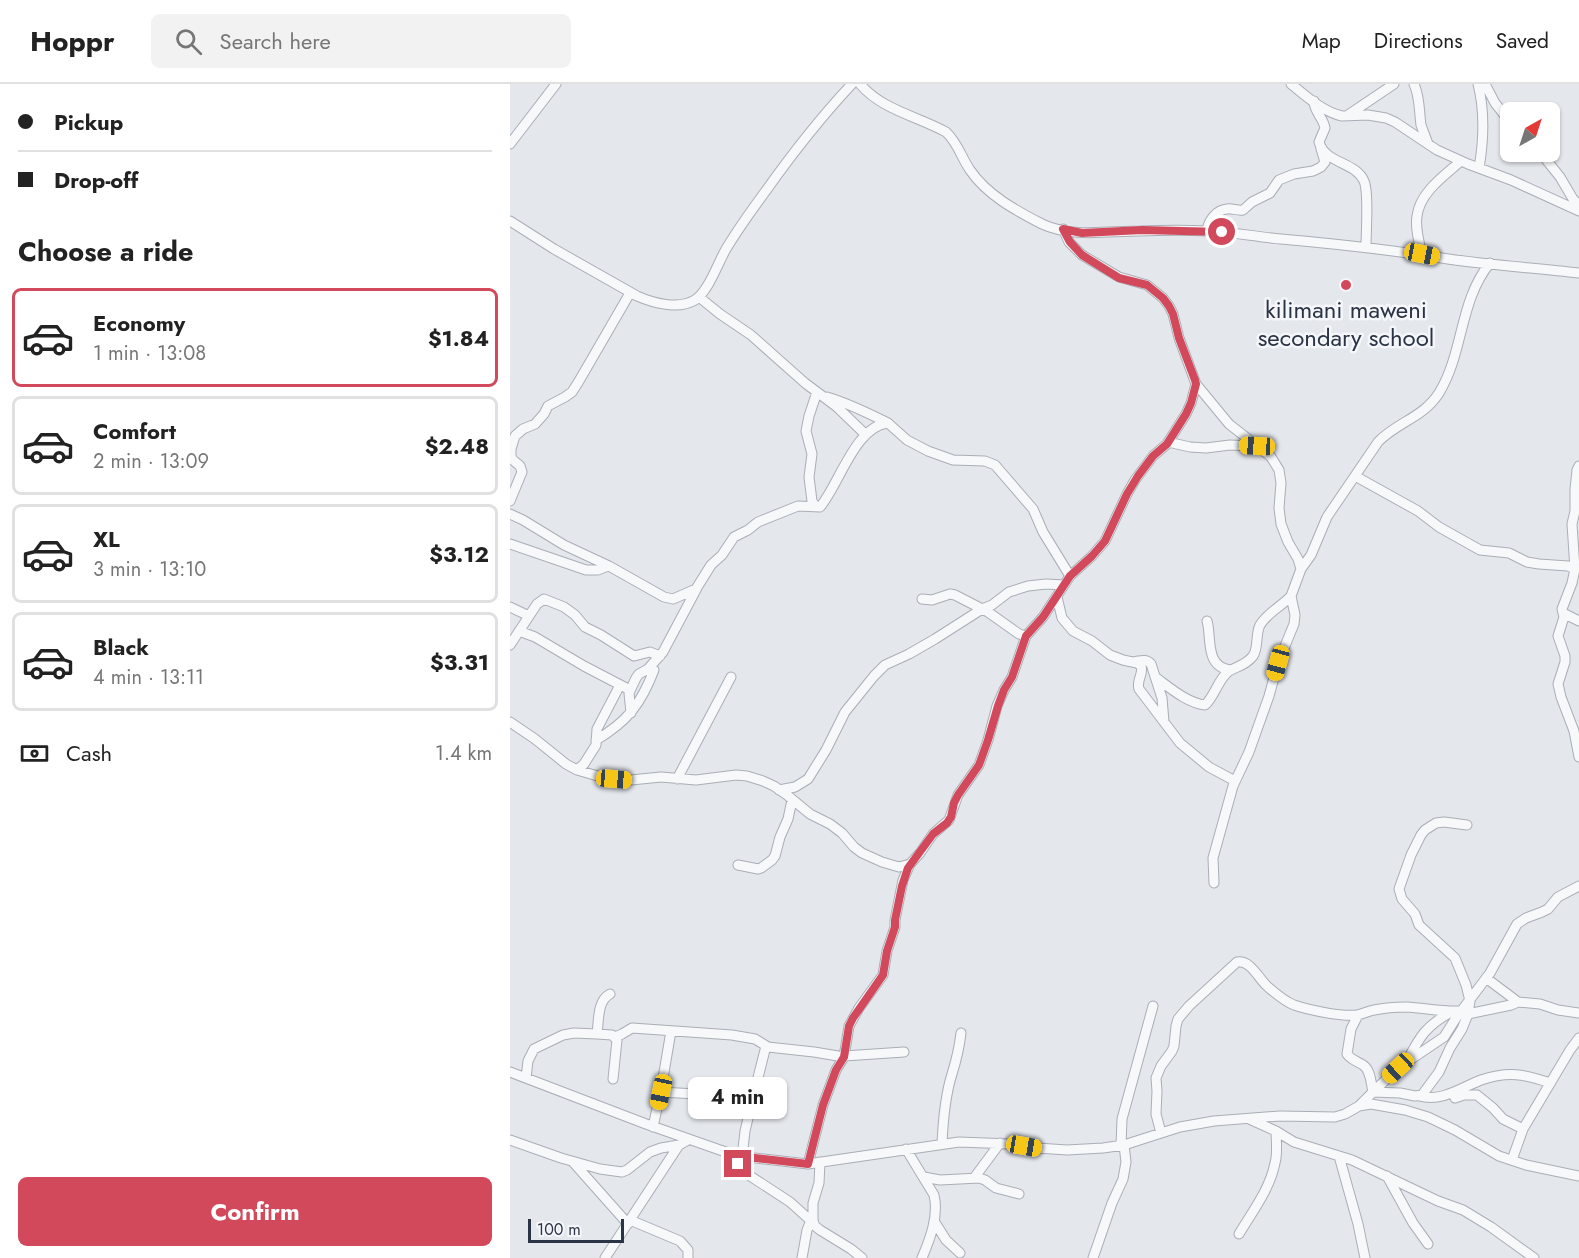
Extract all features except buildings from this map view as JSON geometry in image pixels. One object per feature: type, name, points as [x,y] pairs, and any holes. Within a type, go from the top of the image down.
[{"type":"street","points":[[510,144],[556,84]]},
{"type":"street","points":[[510,220],[554,249],[650,302],[674,304],[693,302],[704,292],[726,249],[764,193],[821,117],[852,84]]},
{"type":"street","points":[[860,84],[871,95],[887,105],[946,132],[953,139],[975,177],[994,196],[1051,228],[1082,233],[1142,230],[1207,231],[1366,247],[1449,259],[1579,273]]},
{"type":"street","points":[[1291,84],[1330,111],[1345,116],[1368,115],[1386,118],[1437,150],[1511,180],[1579,212]]},
{"type":"street","points":[[1207,231],[1209,221],[1221,211],[1243,210],[1252,202],[1270,194],[1280,180],[1321,167],[1324,162],[1319,142],[1332,123],[1394,84]]},
{"type":"street","points":[[1414,84],[1421,122],[1428,144]]},
{"type":"street","points":[[1478,84],[1484,129],[1479,168]]},
{"type":"street","points":[[1485,84],[1500,109]]},
{"type":"street","points":[[1314,101],[1315,110],[1324,123],[1324,134]]},
{"type":"street","points":[[1322,148],[1334,160],[1354,169],[1364,182],[1366,247]]},
{"type":"street","points":[[1422,254],[1417,220],[1420,205],[1429,191],[1461,161]]},
{"type":"street","points":[[1548,162],[1579,205]]},
{"type":"street","points":[[1063,229],[1070,242],[1082,255],[1119,278],[1147,285],[1169,306],[1196,384],[1229,424],[1271,457],[1279,470],[1281,483],[1279,515],[1288,542],[1301,569]]},
{"type":"street","points":[[1155,677],[1183,696],[1200,705],[1205,705],[1222,679],[1231,670],[1245,664],[1253,656],[1260,625],[1268,615],[1291,596],[1301,569],[1311,555],[1327,518],[1366,460],[1385,435],[1421,413],[1440,391],[1452,368],[1471,296],[1479,278],[1490,263]]},
{"type":"street","points":[[510,501],[522,472],[520,466],[511,457],[515,436],[523,429],[535,424],[551,404],[572,392],[630,293]]},
{"type":"street","points":[[699,297],[751,335],[837,407],[865,434]]},
{"type":"street","points":[[808,1164],[823,1105],[836,1070],[844,1056],[849,1026],[883,975],[902,886],[910,864],[933,834],[947,823],[958,795],[979,765],[998,706],[1012,677],[1026,636],[1057,597],[1070,576],[1105,541],[1138,476],[1153,456],[1168,442],[1186,414],[1196,384]]},
{"type":"street","points":[[820,394],[851,405],[888,423],[907,440],[928,452],[953,460],[985,461],[995,465],[1033,509],[1043,532],[1070,576]]},
{"type":"street","points":[[816,507],[812,501],[809,477],[812,454],[806,431],[809,416],[820,394]]},
{"type":"street","points":[[631,713],[630,690],[639,674],[648,669],[660,656],[711,565],[722,555],[730,541],[758,522],[789,508],[820,507],[865,434],[881,424],[888,423]]},
{"type":"street","points":[[1168,442],[1206,448],[1230,445],[1257,446]]},
{"type":"street","points":[[1579,466],[1572,524],[1575,569],[1572,583],[1562,605],[1564,617],[1558,636],[1565,656],[1558,684],[1574,731],[1579,757]]},
{"type":"street","points":[[1355,476],[1418,511],[1439,527],[1480,550],[1509,553],[1527,562],[1568,566],[1575,569]]},
{"type":"street","points":[[510,514],[564,545],[668,598],[690,592],[699,586]]},
{"type":"street","points":[[510,544],[586,570],[598,570],[608,566]]},
{"type":"street","points":[[779,790],[795,787],[808,779],[845,712],[885,665],[935,639],[992,605],[1009,592],[1046,584],[1064,585]]},
{"type":"street","points":[[922,599],[936,599],[950,594],[982,609],[1018,634],[1026,636]]},
{"type":"street","points":[[1214,883],[1213,858],[1235,781],[1249,752],[1278,663],[1294,624],[1295,615],[1291,596]]},
{"type":"street","points":[[1057,597],[1062,618],[1072,631],[1092,641],[1110,655],[1141,666],[1139,689],[1180,743],[1198,759],[1235,781]]},
{"type":"street","points":[[510,645],[541,600],[548,600],[575,615],[585,627],[634,656],[650,652],[660,656]]},
{"type":"street","points":[[510,607],[529,616]]},
{"type":"street","points":[[1563,613],[1579,621]]},
{"type":"street","points":[[1207,621],[1209,647],[1216,662],[1222,668],[1231,670]]},
{"type":"street","points":[[519,632],[535,637],[630,690]]},
{"type":"street","points":[[1132,662],[1143,660],[1149,662],[1162,698],[1165,724]]},
{"type":"street","points":[[597,740],[616,728],[631,713],[654,670]]},
{"type":"street","points":[[677,778],[731,678]]},
{"type":"street","points":[[577,770],[596,746],[597,729],[620,685]]},
{"type":"street","points":[[510,722],[566,764],[601,777],[631,780],[656,777],[696,780],[740,775],[763,781],[779,790],[810,814],[837,829],[862,853],[899,867],[910,864]]},
{"type":"street","points":[[738,864],[758,869],[772,860],[788,819],[792,800]]},
{"type":"street","points":[[1467,825],[1444,822],[1425,830],[1411,855],[1399,889],[1402,899],[1415,914],[1419,925],[1455,958],[1470,1001]]},
{"type":"street","points":[[510,1072],[688,1140],[739,1157],[808,1164],[959,1142],[1000,1143],[1067,1150],[1123,1145],[1180,1127],[1214,1121],[1292,1116],[1335,1117],[1359,1106],[1398,1068],[1444,1037],[1494,966],[1517,924],[1548,909],[1558,897],[1579,886]]},
{"type":"street","points":[[1161,1133],[1156,1114],[1156,1078],[1161,1065],[1174,1046],[1178,1019],[1237,962],[1244,962],[1266,986],[1290,1003],[1301,1007],[1343,1015],[1358,1015],[1374,1010],[1406,1007],[1460,1012]]},
{"type":"street","points":[[1486,978],[1518,1002]]},
{"type":"street","points":[[597,1034],[601,1004],[603,999],[610,994]]},
{"type":"street","points":[[1406,1063],[1428,1027],[1437,1020],[1460,1012],[1518,1002],[1540,1004],[1579,1013]]},
{"type":"street","points":[[1093,1258],[1123,1179],[1126,1162],[1122,1119],[1153,1006]]},
{"type":"street","points":[[1419,1096],[1439,1072],[1460,1012]]},
{"type":"street","points":[[1358,1015],[1351,1029],[1347,1054],[1367,1069],[1372,1092]]},
{"type":"street","points":[[526,1078],[528,1061],[534,1049],[570,1034],[615,1037],[632,1028],[732,1035],[754,1039],[765,1046],[844,1056],[904,1052]]},
{"type":"street","points":[[653,1126],[671,1030]]},
{"type":"street","points":[[942,1144],[944,1119],[961,1033]]},
{"type":"street","points":[[613,1079],[617,1046],[615,1037]]},
{"type":"street","points":[[1512,1160],[1523,1129],[1579,1038]]},
{"type":"street","points":[[765,1046],[738,1164],[744,1172],[790,1202],[811,1219],[820,1230],[862,1258]]},
{"type":"street","points":[[1372,1092],[1432,1098],[1445,1096],[1482,1080],[1511,1075],[1531,1076],[1550,1083]]},
{"type":"street","points":[[661,1092],[696,1094]]},
{"type":"street","points":[[1445,1096],[1453,1098],[1477,1095],[1503,1119],[1523,1129]]},
{"type":"street","points":[[1359,1106],[1378,1104],[1428,1117],[1498,1156],[1526,1165],[1579,1176]]},
{"type":"street","points":[[1245,1118],[1276,1131],[1294,1142],[1352,1160],[1438,1201],[1463,1210],[1534,1258]]},
{"type":"street","points":[[1239,1234],[1266,1189],[1274,1170],[1277,1150],[1276,1131]]},
{"type":"street","points":[[510,1140],[573,1162],[622,1172],[654,1150],[679,1145],[688,1140]]},
{"type":"street","points":[[974,1178],[1000,1143]]},
{"type":"street","points":[[605,1258],[679,1145]]},
{"type":"street","points":[[906,1149],[924,1177],[936,1203],[934,1221],[922,1258]]},
{"type":"street","points":[[1338,1156],[1358,1224],[1365,1258]]},
{"type":"street","points":[[573,1162],[629,1222],[680,1241],[688,1250],[688,1258]]},
{"type":"street","points":[[802,1258],[819,1183],[820,1162]]},
{"type":"street","points":[[1386,1176],[1428,1244]]},
{"type":"street","points":[[924,1177],[940,1180],[974,1178],[985,1180],[1002,1191],[1019,1194]]},
{"type":"street","points":[[934,1221],[946,1240],[960,1253]]},
{"type":"place","name":"kilimani maweni secondary school","points":[[1346,285]]},
{"type":"route","points":[[738,1164],[737,1156],[808,1164],[830,1084],[844,1057],[849,1026],[883,975],[902,886],[910,864],[937,829],[947,823],[958,795],[979,765],[998,706],[1012,677],[1026,636],[1043,617],[1070,576],[1105,541],[1127,494],[1147,462],[1167,444],[1191,403],[1196,384],[1169,306],[1147,285],[1119,278],[1082,255],[1070,242],[1063,229],[1082,233],[1142,230],[1222,232]]}]
